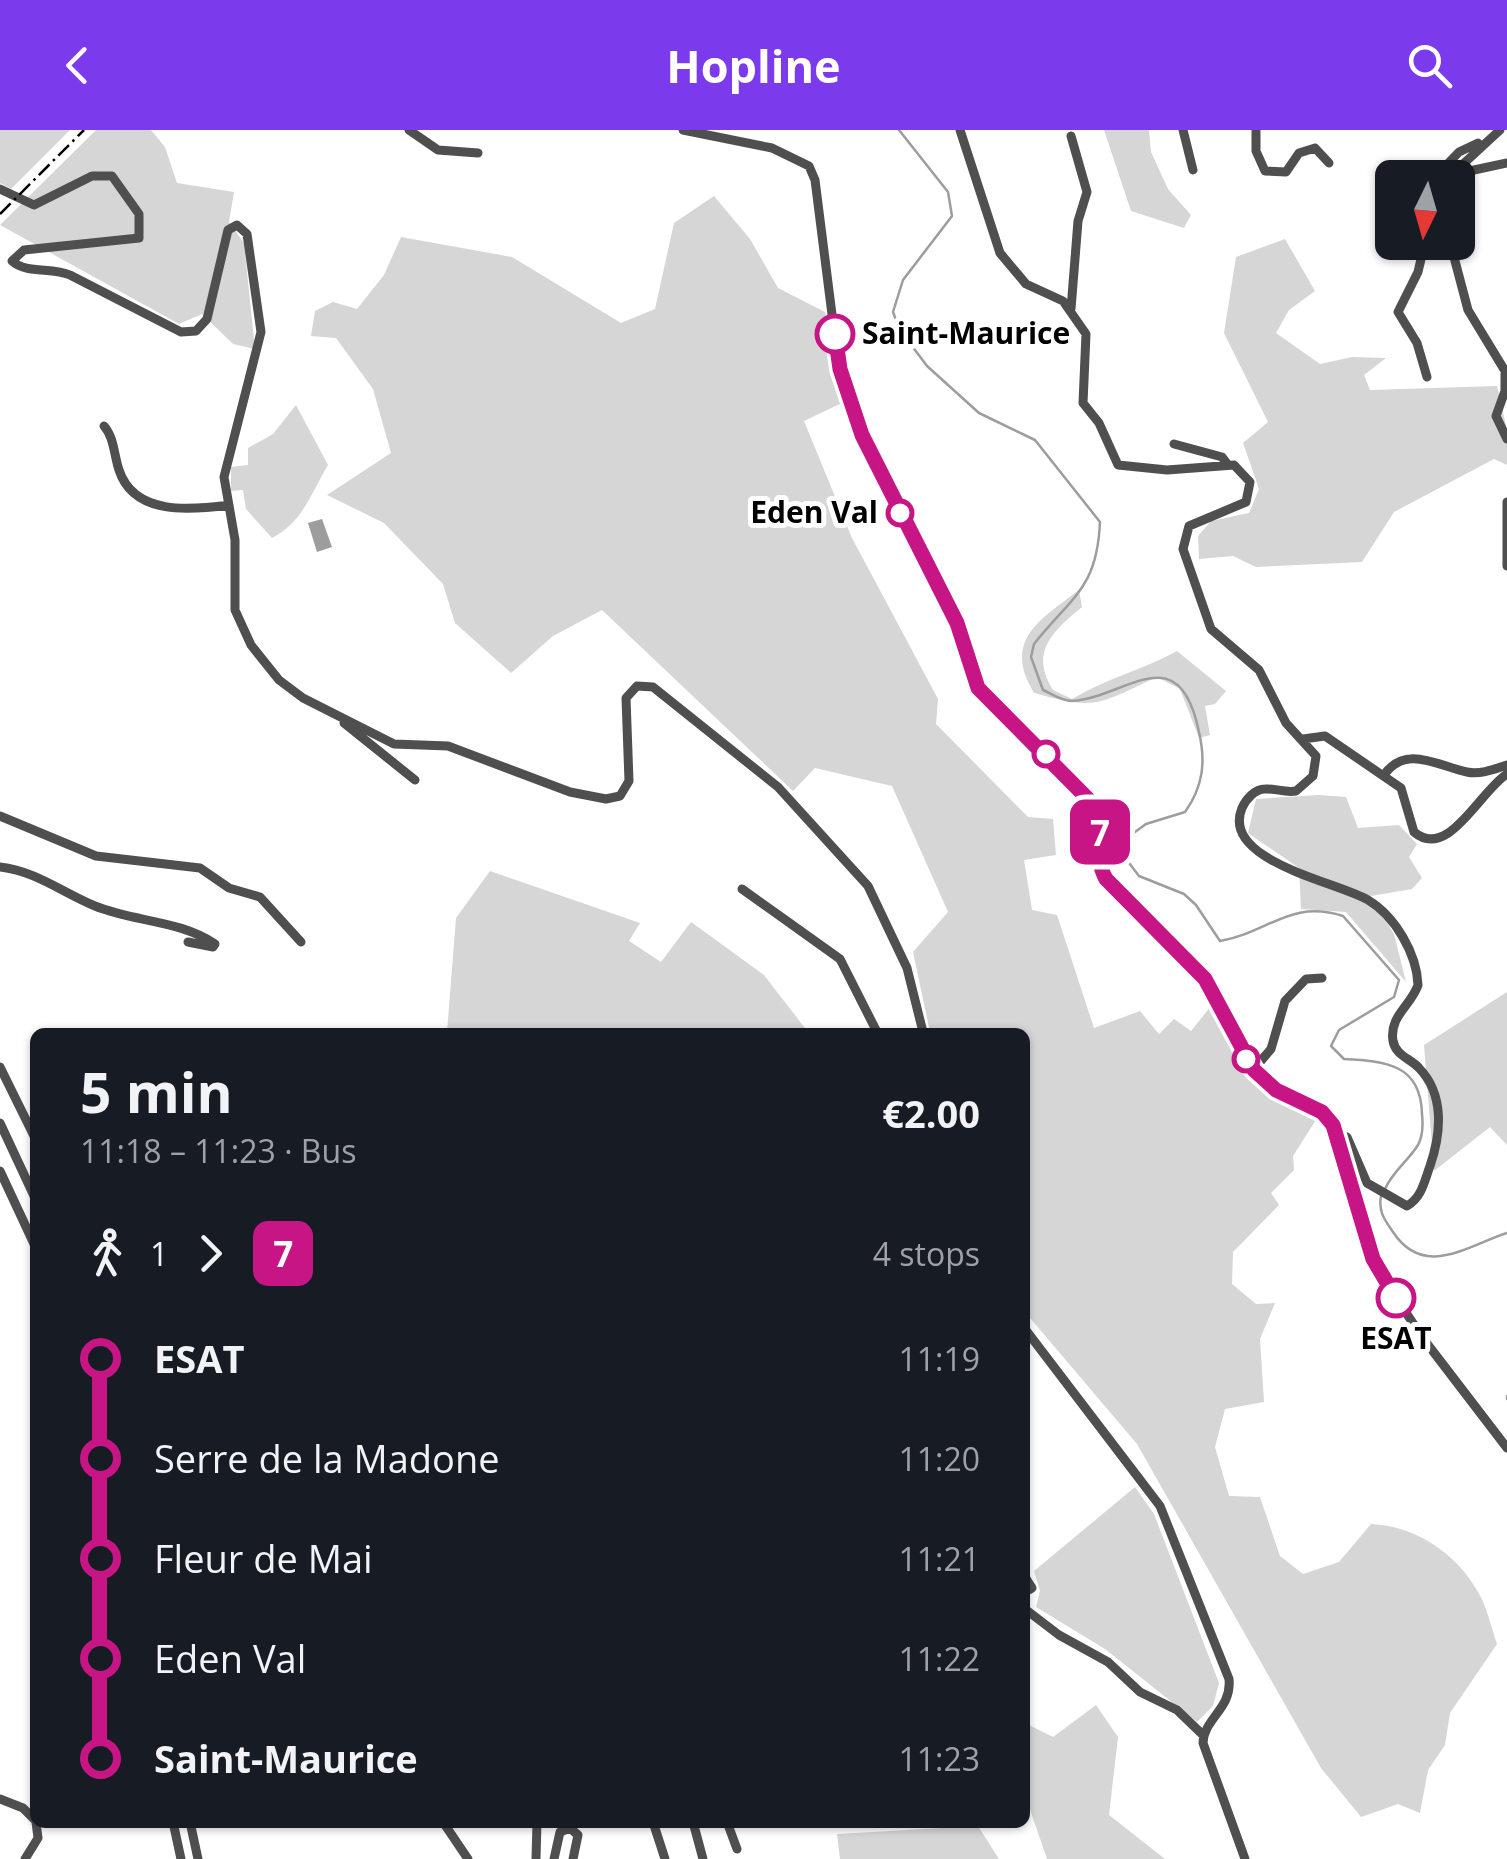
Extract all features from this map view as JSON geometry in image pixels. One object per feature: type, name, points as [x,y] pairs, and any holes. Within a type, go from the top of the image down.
[{"type":"street","points":[[409,130],[438,150],[478,153]]},
{"type":"street","points":[[683,130],[789,153],[813,172],[845,389],[862,435],[957,623],[972,676],[984,695],[1008,714],[1093,804],[1100,822],[1098,860],[1106,879],[1205,979],[1254,1070],[1276,1090],[1322,1112],[1338,1134],[1378,1270],[1422,1337],[1507,1448]]},
{"type":"street","points":[[960,130],[1000,253],[1026,284],[1063,301],[1071,309],[1087,342],[1083,402],[1099,423],[1118,465],[1167,470],[1228,465],[1239,467],[1250,482],[1246,502],[1189,526],[1184,549],[1211,629],[1260,670],[1286,723],[1316,756],[1312,776],[1296,791],[1261,789],[1252,794],[1240,811],[1241,831],[1245,840],[1277,862],[1368,900],[1398,929],[1405,942],[1418,985],[1397,1016],[1393,1040],[1399,1054],[1417,1066],[1428,1082],[1440,1134],[1419,1196],[1407,1206],[1377,1190],[1362,1176],[1348,1137],[1338,1134]]},
{"type":"street","points":[[1183,130],[1193,170]]},
{"type":"street","points":[[1256,130],[1256,151],[1265,171],[1286,172],[1299,153],[1315,148],[1330,162]]},
{"type":"street","points":[[1465,160],[1500,130]]},
{"type":"street","points":[[1071,136],[1087,192],[1076,238],[1071,309]]},
{"type":"street","points":[[1451,160],[1459,152],[1482,143]]},
{"type":"street","points":[[1475,170],[1507,162]]},
{"type":"street","points":[[1,190],[25,203],[44,204],[92,176],[112,176],[139,214],[139,238],[24,250],[12,261],[20,267],[53,268],[70,275],[181,332],[196,331],[207,319],[228,230],[237,225],[247,234],[261,332],[246,400],[225,461],[239,624],[279,680],[344,722],[415,780]]},
{"type":"street","points":[[1423,260],[1398,312],[1417,343],[1427,377]]},
{"type":"street","points":[[1455,260],[1468,310],[1505,371],[1496,416],[1507,438]]},
{"type":"street","points":[[104,426],[120,474],[139,496],[181,511],[228,505]]},
{"type":"street","points":[[1174,444],[1222,457],[1228,465]]},
{"type":"street","points":[[1507,502],[1507,566]]},
{"type":"street","points":[[344,722],[394,744],[448,746],[570,792],[613,799],[626,790],[629,780],[626,698],[638,686],[653,687],[778,787],[868,886],[907,968],[922,1028]]},
{"type":"street","points":[[1303,739],[1325,736],[1384,774],[1408,801],[1414,832],[1433,842],[1455,828],[1488,787],[1507,774]]},
{"type":"street","points":[[1384,774],[1389,767],[1414,758],[1438,760],[1470,773],[1507,765]]},
{"type":"street","points":[[0,816],[96,856],[200,868],[229,888],[260,897],[301,942]]},
{"type":"street","points":[[0,867],[62,887],[97,907],[170,924],[215,944],[213,948],[188,942]]},
{"type":"street","points":[[742,889],[840,959],[875,1028]]},
{"type":"street","points":[[1254,1070],[1271,1049],[1285,1001],[1306,980],[1322,978]]},
{"type":"street","points":[[0,1067],[30,1128]]},
{"type":"street","points":[[0,1123],[30,1187]]},
{"type":"street","points":[[0,1171],[30,1235]]},
{"type":"street","points":[[1030,1336],[1166,1515],[1229,1679],[1228,1700],[1203,1736]]},
{"type":"street","points":[[1030,1613],[1059,1635],[1108,1662],[1152,1700],[1177,1710],[1203,1736],[1213,1779],[1246,1859]]},
{"type":"street","points":[[0,1799],[23,1808],[30,1816]]},
{"type":"street","points":[[25,1859],[38,1838],[36,1828]]},
{"type":"street","points":[[174,1828],[180,1859]]},
{"type":"street","points":[[191,1828],[198,1859]]},
{"type":"street","points":[[447,1828],[468,1859]]},
{"type":"street","points":[[536,1859],[537,1828]]},
{"type":"street","points":[[554,1859],[560,1832],[570,1828],[578,1835],[573,1859]]},
{"type":"street","points":[[655,1828],[666,1859]]},
{"type":"street","points":[[695,1828],[703,1859]]},
{"type":"street","points":[[730,1828],[737,1849]]},
{"type":"shaded area","points":[[0,130],[70,130],[11,189],[0,183]]},
{"type":"shaded area","points":[[96,130],[151,130],[165,147],[177,183],[234,192],[229,222],[244,243],[255,349],[233,344],[202,314],[179,324],[0,225]]},
{"type":"shaded area","points":[[1104,130],[1149,130],[1151,152],[1168,189],[1191,215],[1184,228],[1131,211]]},
{"type":"shaded area","points":[[714,196],[750,239],[778,288],[825,312],[844,402],[804,421],[852,538],[938,699],[936,724],[1028,817],[1053,819],[1056,855],[1024,860],[1032,910],[1057,915],[1094,1028],[1140,1011],[1159,1034],[1174,1019],[1191,1031],[1215,1001],[1252,1072],[1279,1095],[1319,1115],[1293,1156],[1294,1170],[1271,1193],[1279,1205],[1233,1252],[1232,1284],[1256,1304],[1275,1303],[1260,1339],[1264,1402],[1225,1409],[1215,1447],[1229,1496],[1260,1497],[1280,1556],[1303,1574],[1339,1562],[1371,1524],[1403,1530],[1432,1544],[1458,1565],[1478,1592],[1497,1644],[1450,1713],[1445,1745],[1428,1770],[1420,1813],[1398,1804],[1361,1817],[1321,1768],[1137,1444],[1030,1318],[1030,1028],[929,1028],[913,952],[948,912],[892,786],[815,768],[793,791],[602,610],[553,636],[511,673],[455,623],[443,584],[384,523],[327,495],[391,453],[373,389],[336,338],[311,336],[315,311],[333,302],[357,309],[384,275],[401,237],[512,257],[621,323],[655,309],[674,223]]},
{"type":"shaded area","points":[[1285,239],[1315,291],[1289,310],[1276,333],[1320,364],[1352,357],[1386,358],[1364,375],[1370,390],[1497,386],[1507,430],[1507,465],[1494,459],[1394,512],[1362,562],[1256,567],[1233,556],[1199,559],[1198,536],[1211,521],[1249,513],[1259,489],[1243,443],[1268,422],[1224,333],[1236,257]]},
{"type":"shaded area","points":[[296,405],[328,465],[299,515],[272,538],[246,509],[243,490],[231,491],[231,467],[248,465],[248,448],[273,434]]},
{"type":"shaded area","points":[[322,519],[332,547],[317,552],[308,523]]},
{"type":"shaded area","points":[[1079,590],[1082,607],[1054,634],[1044,653],[1046,677],[1053,690],[1072,699],[1177,651],[1226,691],[1215,704],[1205,706],[1210,735],[1199,738],[1180,689],[1157,677],[1097,702],[1072,702],[1034,693],[1025,675],[1024,645],[1039,622]]},
{"type":"shaded area","points":[[1346,797],[1358,828],[1399,825],[1417,844],[1409,857],[1422,878],[1412,889],[1371,896],[1394,934],[1406,982],[1346,912],[1301,909],[1299,868],[1248,833],[1256,799]]},
{"type":"shaded area","points":[[490,871],[640,923],[629,941],[661,962],[691,922],[764,975],[805,1028],[447,1028],[456,918]]},
{"type":"shaded area","points":[[1507,992],[1507,1145],[1490,1127],[1434,1171],[1424,1045]]},
{"type":"shaded area","points":[[1135,1487],[1154,1514],[1219,1683],[1213,1706],[1197,1722],[1105,1649],[1036,1607],[1040,1591],[1034,1571]]},
{"type":"shaded area","points":[[1096,1705],[1118,1737],[1109,1815],[1165,1859],[1047,1859],[1030,1810],[1030,1726],[1053,1737]]},
{"type":"shaded area","points":[[979,1828],[999,1859],[840,1859],[837,1834]]},
{"type":"waterway","points":[[899,130],[948,192],[952,216],[903,280],[893,312],[900,330],[927,366],[979,413],[1035,440],[1100,522],[1088,577],[1034,644],[1031,657],[1043,690],[1072,701],[1148,679],[1164,678],[1178,685],[1190,702],[1199,732],[1199,784],[1185,812],[1146,824],[1124,840],[1123,855],[1139,876],[1184,894],[1220,941],[1293,914],[1324,912],[1343,916],[1399,980],[1394,997],[1339,1030],[1331,1046],[1344,1059],[1398,1068],[1408,1075],[1420,1097],[1420,1141],[1385,1189]]},
{"type":"waterway","points":[[1381,1196],[1381,1211],[1387,1224],[1405,1246],[1418,1254],[1447,1255],[1507,1233]]},
{"type":"railway","points":[[0,214],[84,130]]},
{"type":"bus line","name":"7","points":[[835,334],[853,414],[957,623],[978,688],[1093,804],[1100,822],[1100,870],[1205,979],[1251,1066],[1276,1090],[1322,1112],[1333,1125],[1373,1259],[1396,1298]]},
{"type":"place","name":"Saint-Maurice","points":[[835,334]]},
{"type":"place","name":"Eden Val","points":[[900,513]]},
{"type":"place","name":"ESAT","points":[[1396,1298]]}]
